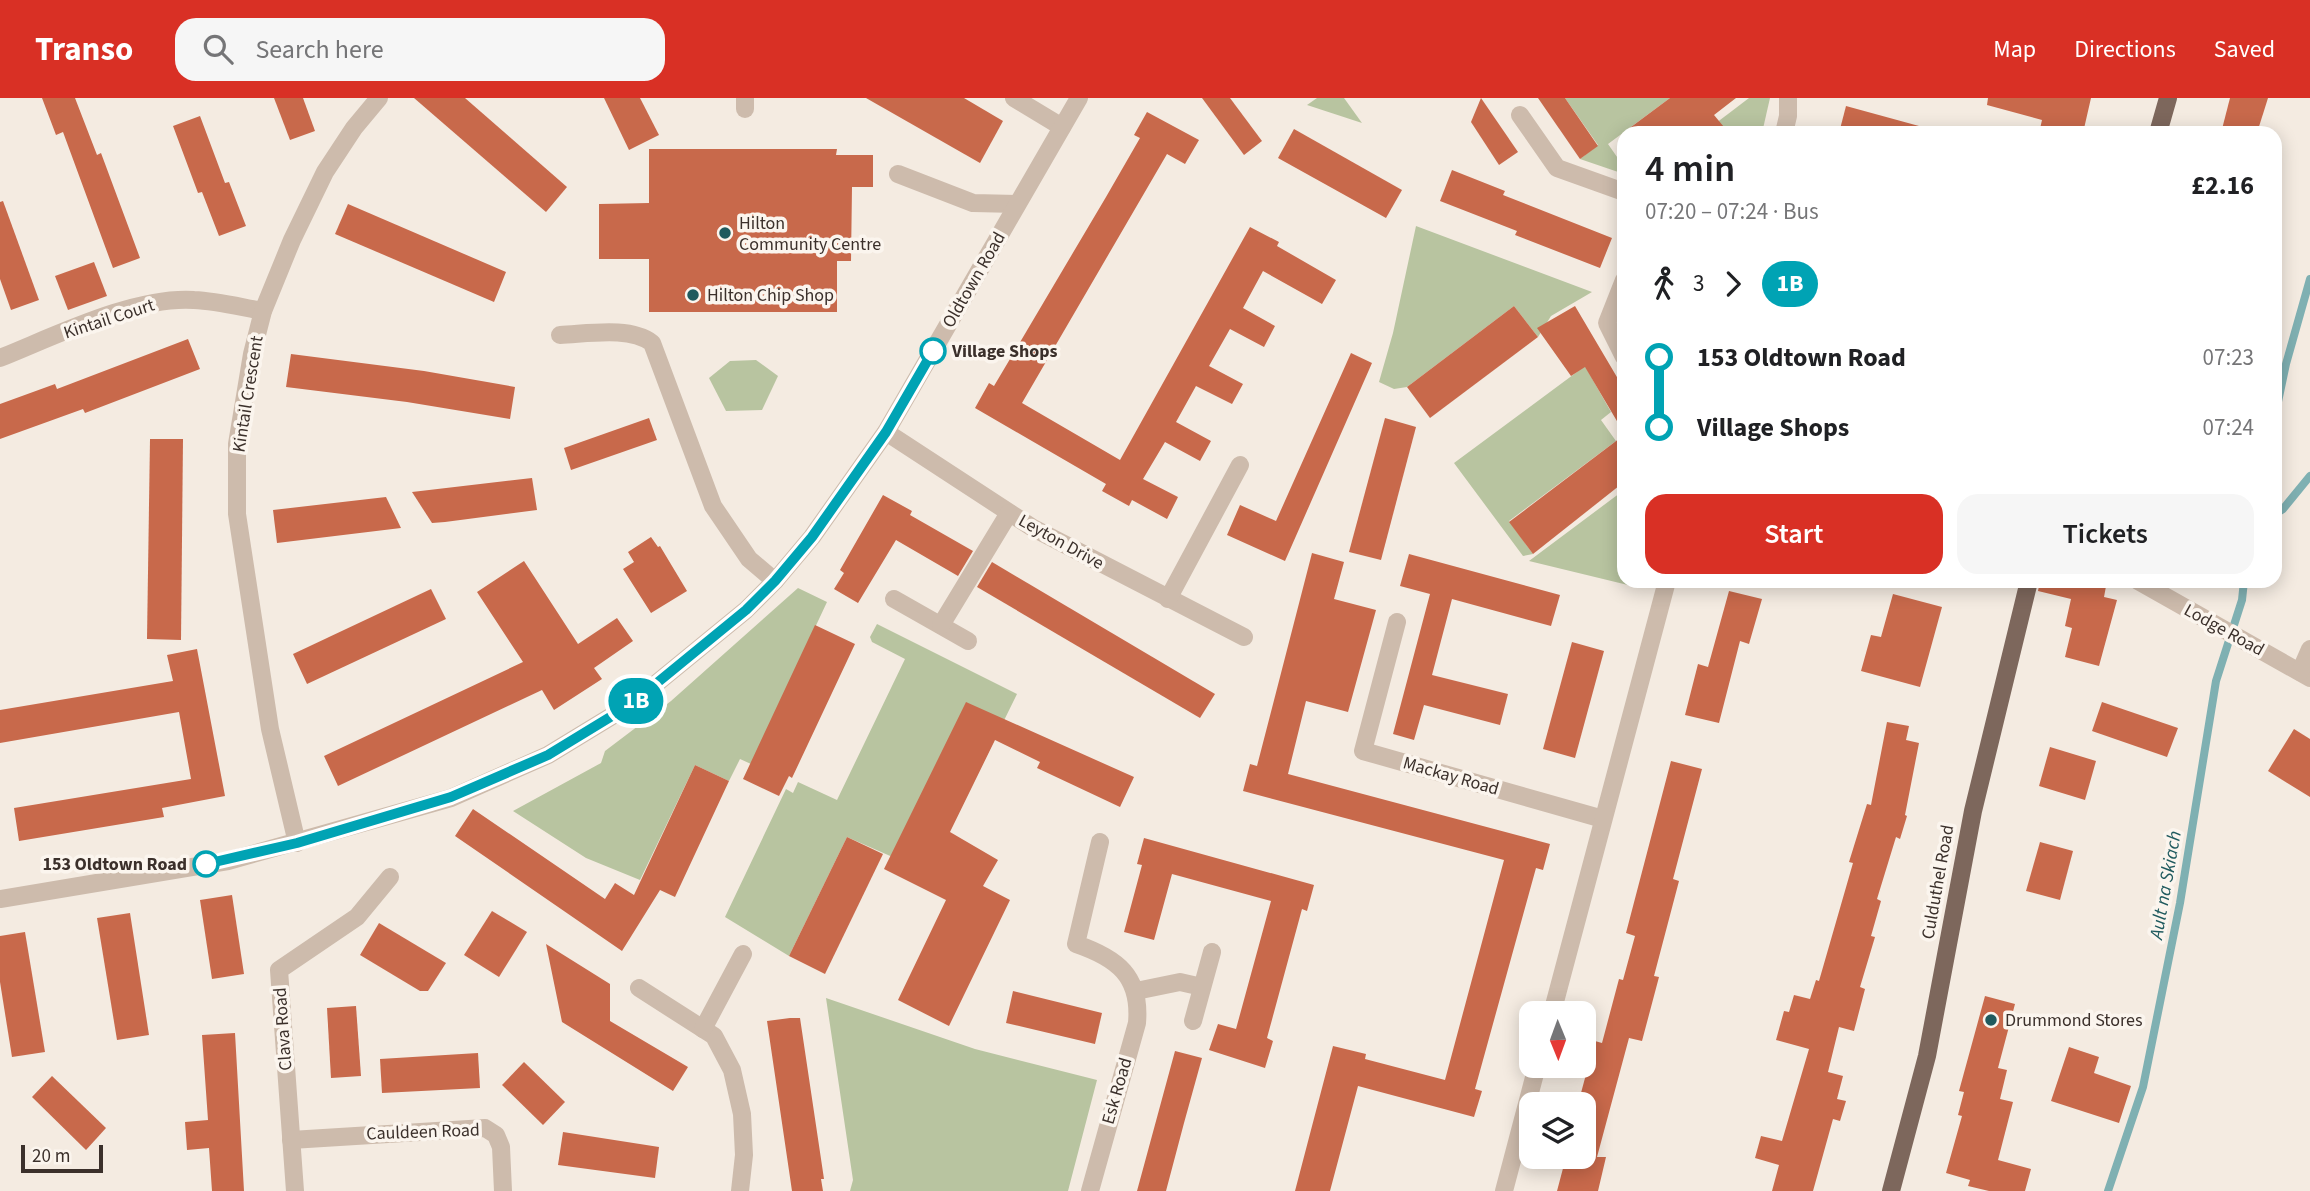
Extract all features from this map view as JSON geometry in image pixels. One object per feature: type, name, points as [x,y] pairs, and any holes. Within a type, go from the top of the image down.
[{"type":"main road","points":[[2160,126],[2168,98]]},
{"type":"main road","name":"Culduthel Road","points":[[1891,1191],[1927,1056],[1973,811],[2027,588]]},
{"type":"street","name":"Kintail Crescent","points":[[297,843],[270,729],[237,514],[237,444],[252,354],[263,311],[292,240],[325,172],[354,128],[379,98]]},
{"type":"street","points":[[1014,98],[1062,127]]},
{"type":"street","name":"Oldtown Road","points":[[0,898],[228,861],[451,797],[548,755],[630,705],[746,610],[812,537],[886,432],[1079,98]]},
{"type":"street","points":[[1786,126],[1788,98]]},
{"type":"street","points":[[1520,115],[1557,168],[1617,189]]},
{"type":"street","points":[[898,174],[973,203],[1017,204]]},
{"type":"street","points":[[1617,298],[1607,324],[1617,343]]},
{"type":"street","name":"Kintail Court","points":[[0,358],[93,322],[160,302],[194,300],[263,311]]},
{"type":"street","points":[[560,335],[632,333],[643,336],[652,343],[713,506],[749,559],[775,581]]},
{"type":"street","name":"Leyton Drive","points":[[886,432],[1032,528],[1244,637]]},
{"type":"street","points":[[1168,599],[1240,465]]},
{"type":"street","points":[[941,625],[1009,513]]},
{"type":"street","points":[[1555,1001],[1665,588]]},
{"type":"street","name":"Lodge Road","points":[[2150,588],[2305,675]]},
{"type":"street","points":[[894,599],[968,641]]},
{"type":"street","name":"Mackay Road","points":[[1397,622],[1363,751],[1604,818]]},
{"type":"street","points":[[2305,675],[2310,649]]},
{"type":"street","points":[[1101,842],[1076,944],[1099,952],[1114,962],[1129,976],[1136,991],[1180,982],[1202,987]]},
{"type":"street","name":"Clava Road","points":[[295,1191],[279,970],[357,918],[390,877]]},
{"type":"street","points":[[1193,1021],[1212,953]]},
{"type":"street","points":[[703,1029],[743,954]]},
{"type":"street","points":[[639,988],[714,1036],[732,1070],[742,1114],[744,1155],[740,1191]]},
{"type":"street","name":"Esk Road","points":[[1090,1191],[1137,1023],[1136,991]]},
{"type":"street","points":[[1504,1191],[1534,1078]]},
{"type":"street","name":"Cauldeen Road","points":[[291,1140],[485,1128],[496,1135],[501,1146],[503,1191]]},
{"type":"green space","points":[[1317,98],[1344,98],[1362,123],[1307,105]]},
{"type":"green space","points":[[1565,98],[1670,98],[1632,126],[1617,126],[1617,137],[1608,144],[1617,157],[1617,172],[1580,159],[1598,145]]},
{"type":"green space","points":[[1749,98],[1770,98],[1764,126],[1712,126]]},
{"type":"green space","points":[[1416,226],[1592,292],[1551,316],[1538,337],[1514,306],[1407,387],[1394,389],[1379,382],[1393,333]]},
{"type":"green space","points":[[756,360],[778,376],[762,410],[726,411],[709,378],[730,361]]},
{"type":"green space","points":[[1585,366],[1611,412],[1601,420],[1616,441],[1509,521],[1533,554],[1523,556],[1454,463]]},
{"type":"green space","points":[[1617,495],[1617,582],[1529,561]]},
{"type":"green space","points":[[798,588],[827,602],[751,764],[740,759],[729,781],[695,765],[640,880],[586,858],[513,811],[601,763],[605,751],[671,701]]},
{"type":"green space","points":[[877,624],[1017,694],[929,873],[847,837],[789,956],[725,917],[786,789],[793,793],[798,782],[837,800],[905,659],[872,642],[870,637]]},
{"type":"green space","points":[[826,998],[975,1049],[1097,1080],[1068,1191],[850,1191],[853,1180]]},
{"type":"building","points":[[42,98],[75,98],[97,155],[101,153],[140,258],[113,268],[63,132],[56,135]]},
{"type":"building","points":[[274,98],[303,98],[315,131],[290,140]]},
{"type":"building","points":[[414,98],[465,98],[567,187],[546,212]]},
{"type":"building","points":[[604,98],[640,98],[659,135],[629,150]]},
{"type":"building","points":[[866,98],[964,98],[1003,121],[980,163]]},
{"type":"building","points":[[1202,98],[1230,98],[1262,141],[1244,155]]},
{"type":"building","points":[[1481,98],[1518,152],[1499,165],[1471,122]]},
{"type":"building","points":[[1538,98],[1565,98],[1598,146],[1580,159]]},
{"type":"building","points":[[1670,98],[1736,98],[1714,115],[1723,126],[1632,126]]},
{"type":"building","points":[[1988,98],[2091,98],[2085,126],[2041,126],[2042,120],[1987,105]]},
{"type":"building","points":[[2230,98],[2268,98],[2259,126],[2223,126]]},
{"type":"building","points":[[1846,106],[1919,126],[1841,126]]},
{"type":"building","points":[[1147,112],[1199,140],[1185,164],[1167,154],[1022,403],[1120,460],[1250,227],[1279,242],[1277,246],[1336,280],[1322,304],[1263,271],[1243,308],[1275,326],[1264,347],[1230,329],[1209,366],[1243,384],[1232,404],[1196,386],[1176,422],[1211,441],[1200,461],[1165,442],[1143,479],[1178,497],[1167,519],[1132,500],[1129,506],[1102,491],[1106,484],[975,408],[989,383],[994,386],[1106,197],[1140,138],[1134,135]]},
{"type":"building","points":[[200,116],[225,183],[229,182],[246,226],[219,236],[202,192],[198,193],[173,126]]},
{"type":"building","points":[[1294,129],[1402,190],[1386,218],[1278,158]]},
{"type":"building","name":"Hilton Community Centre","points":[[649,149],[837,149],[836,155],[873,155],[873,187],[852,187],[851,261],[837,261],[837,312],[649,312],[649,259],[599,259],[599,204],[649,203]]},
{"type":"building","points":[[1452,170],[1505,191],[1503,195],[1612,238],[1600,268],[1515,235],[1517,231],[1440,201]]},
{"type":"building","points":[[3,201],[39,300],[11,310],[0,279],[0,202]]},
{"type":"building","points":[[348,204],[506,272],[494,302],[335,234]]},
{"type":"building","points":[[94,262],[107,296],[68,310],[55,276]]},
{"type":"building","points":[[1514,306],[1538,337],[1430,418],[1407,387]]},
{"type":"building","points":[[1575,306],[1617,377],[1617,421],[1585,367],[1571,376],[1537,328]]},
{"type":"building","points":[[188,339],[200,369],[85,413],[83,409],[0,439],[0,404],[55,384],[57,389]]},
{"type":"building","points":[[1351,353],[1372,363],[1285,561],[1227,535],[1240,505],[1276,521]]},
{"type":"building","points":[[291,354],[424,371],[515,387],[510,419],[407,402],[286,387]]},
{"type":"building","points":[[649,418],[657,440],[571,470],[564,448]]},
{"type":"building","points":[[1385,418],[1416,427],[1381,560],[1349,552]]},
{"type":"building","points":[[150,439],[183,439],[181,640],[147,639]]},
{"type":"building","points":[[1617,440],[1617,488],[1533,554],[1509,522]]},
{"type":"building","points":[[532,478],[537,510],[445,522],[432,523],[412,492]]},
{"type":"building","points":[[883,495],[912,511],[910,515],[973,551],[958,576],[896,540],[858,603],[834,589],[844,573],[840,570]]},
{"type":"building","points":[[386,497],[401,528],[277,543],[273,510]]},
{"type":"building","points":[[651,537],[658,547],[660,546],[687,591],[651,613],[623,569],[634,562],[628,552]]},
{"type":"building","points":[[1312,553],[1344,562],[1334,599],[1376,610],[1348,712],[1306,701],[1288,774],[1550,844],[1543,870],[1536,868],[1475,1089],[1482,1091],[1474,1117],[1358,1086],[1330,1191],[1295,1191],[1333,1046],[1366,1054],[1365,1059],[1445,1080],[1504,860],[1243,791],[1250,764],[1257,766]]},
{"type":"building","points":[[1409,554],[1560,595],[1551,626],[1452,599],[1432,675],[1508,694],[1500,725],[1424,705],[1414,740],[1393,734],[1430,594],[1400,586]]},
{"type":"building","points":[[524,561],[578,644],[617,618],[633,641],[594,668],[602,679],[554,710],[542,690],[338,786],[324,756],[523,662],[477,592]]},
{"type":"building","points":[[992,562],[1215,694],[1200,718],[977,587]]},
{"type":"building","points":[[2039,588],[2106,588],[2104,597],[2117,600],[2099,666],[2065,657],[2072,628],[2065,626],[2071,599],[2038,591]]},
{"type":"building","points":[[431,589],[446,619],[307,684],[293,654]]},
{"type":"building","points":[[1729,591],[1762,599],[1749,644],[1740,641],[1719,723],[1685,715],[1698,664],[1708,667]]},
{"type":"building","points":[[1893,594],[1942,607],[1920,687],[1861,671],[1871,635],[1881,637]]},
{"type":"building","points":[[815,625],[855,644],[792,778],[789,776],[779,796],[743,779]]},
{"type":"building","points":[[1572,642],[1604,651],[1575,758],[1543,749]]},
{"type":"building","points":[[197,649],[225,796],[162,808],[164,817],[19,841],[14,808],[191,779],[179,712],[0,743],[0,710],[173,681],[167,655]]},
{"type":"building","points":[[966,702],[1134,777],[1120,807],[1037,768],[1040,762],[995,740],[950,832],[998,860],[983,886],[1010,900],[949,1026],[898,1000],[946,900],[884,869]]},
{"type":"building","points":[[2102,702],[2178,728],[2167,757],[2092,731]]},
{"type":"building","points":[[1887,722],[1909,726],[1906,740],[1919,743],[1905,815],[1907,816],[1900,839],[1896,837],[1877,899],[1881,901],[1871,936],[1875,937],[1860,987],[1865,989],[1854,1031],[1839,1027],[1828,1072],[1843,1076],[1837,1099],[1846,1101],[1840,1121],[1833,1119],[1813,1191],[1772,1191],[1779,1165],[1755,1158],[1761,1136],[1782,1141],[1809,1049],[1776,1040],[1784,1011],[1789,1012],[1794,995],[1810,999],[1816,980],[1819,981],[1853,863],[1849,862],[1867,804],[1871,805]]},
{"type":"building","points":[[2294,729],[2310,739],[2310,797],[2268,771]]},
{"type":"building","points":[[2050,747],[2096,761],[2085,800],[2039,786]]},
{"type":"building","points":[[1671,761],[1702,769],[1673,879],[1679,881],[1654,976],[1659,977],[1642,1041],[1629,1038],[1597,1157],[1606,1157],[1598,1191],[1557,1191],[1563,1169],[1596,1169],[1596,1092],[1581,1092],[1585,1078],[1596,1078],[1596,1041],[1602,1043],[1619,979],[1623,980],[1635,936],[1626,933]]},
{"type":"building","points":[[695,765],[729,781],[675,897],[660,890],[622,951],[455,836],[473,809],[605,899],[615,883],[634,895]]},
{"type":"building","points":[[847,837],[883,854],[825,974],[789,956]]},
{"type":"building","points":[[1144,838],[1314,885],[1307,911],[1302,909],[1267,1038],[1273,1041],[1265,1068],[1209,1050],[1218,1024],[1236,1029],[1271,901],[1172,874],[1154,940],[1124,932],[1142,865],[1137,864]]},
{"type":"building","points":[[2040,842],[2073,851],[2060,900],[2026,891]]},
{"type":"building","points":[[232,895],[244,974],[212,979],[200,900]]},
{"type":"building","points":[[492,911],[527,932],[499,977],[464,955]]},
{"type":"building","points":[[130,913],[149,1035],[117,1040],[97,918]]},
{"type":"building","points":[[379,923],[446,963],[428,991],[420,991],[360,955]]},
{"type":"building","points":[[25,932],[45,1052],[12,1057],[0,982],[0,936]]},
{"type":"building","points":[[546,944],[610,984],[610,1021],[688,1067],[673,1091],[562,1022]]},
{"type":"building","points":[[1013,991],[1102,1013],[1095,1044],[1006,1023]]},
{"type":"building","points":[[1985,996],[2015,1004],[1998,1068],[2007,1070],[2000,1099],[2013,1102],[1998,1160],[2031,1169],[2025,1191],[1989,1191],[1968,1186],[1970,1180],[1946,1173],[1962,1116],[1958,1115],[1964,1092],[1959,1091]]},
{"type":"building","points":[[356,1006],[361,1076],[331,1078],[327,1008]]},
{"type":"building","points":[[800,1018],[824,1179],[821,1179],[823,1191],[792,1191],[767,1021]]},
{"type":"building","points":[[235,1033],[244,1191],[212,1191],[209,1148],[187,1150],[185,1122],[208,1120],[202,1035]]},
{"type":"building","points":[[2069,1047],[2099,1057],[2094,1073],[2131,1086],[2119,1123],[2051,1101]]},
{"type":"building","points":[[1175,1051],[1202,1058],[1166,1191],[1137,1191]]},
{"type":"building","points":[[478,1053],[480,1088],[382,1093],[380,1059]]},
{"type":"building","points":[[524,1062],[565,1102],[543,1125],[502,1085]]},
{"type":"building","points":[[52,1076],[106,1128],[86,1150],[32,1097]]},
{"type":"building","points":[[563,1132],[659,1147],[655,1178],[558,1165]]},
{"type":"waterway","name":"Ault na Skiach","points":[[2282,383],[2310,279]]},
{"type":"waterway","points":[[2282,510],[2310,476]]},
{"type":"waterway","name":"Ault na Skiach","points":[[2108,1191],[2143,1087],[2180,903],[2216,681],[2242,600],[2243,588]]},
{"type":"bus line","name":"1B","points":[[206,864],[297,843],[451,797],[548,755],[630,705],[711,640],[775,581],[812,537],[886,432],[933,351]]},
{"type":"place","name":"Hilton Community Centre","points":[[725,233]]},
{"type":"place","name":"Hilton Chip Shop","points":[[693,295]]},
{"type":"place","name":"Village Shops","points":[[933,351]]},
{"type":"place","name":"153 Oldtown Road","points":[[206,864]]},
{"type":"place","name":"Drummond Stores","points":[[1991,1020]]}]
